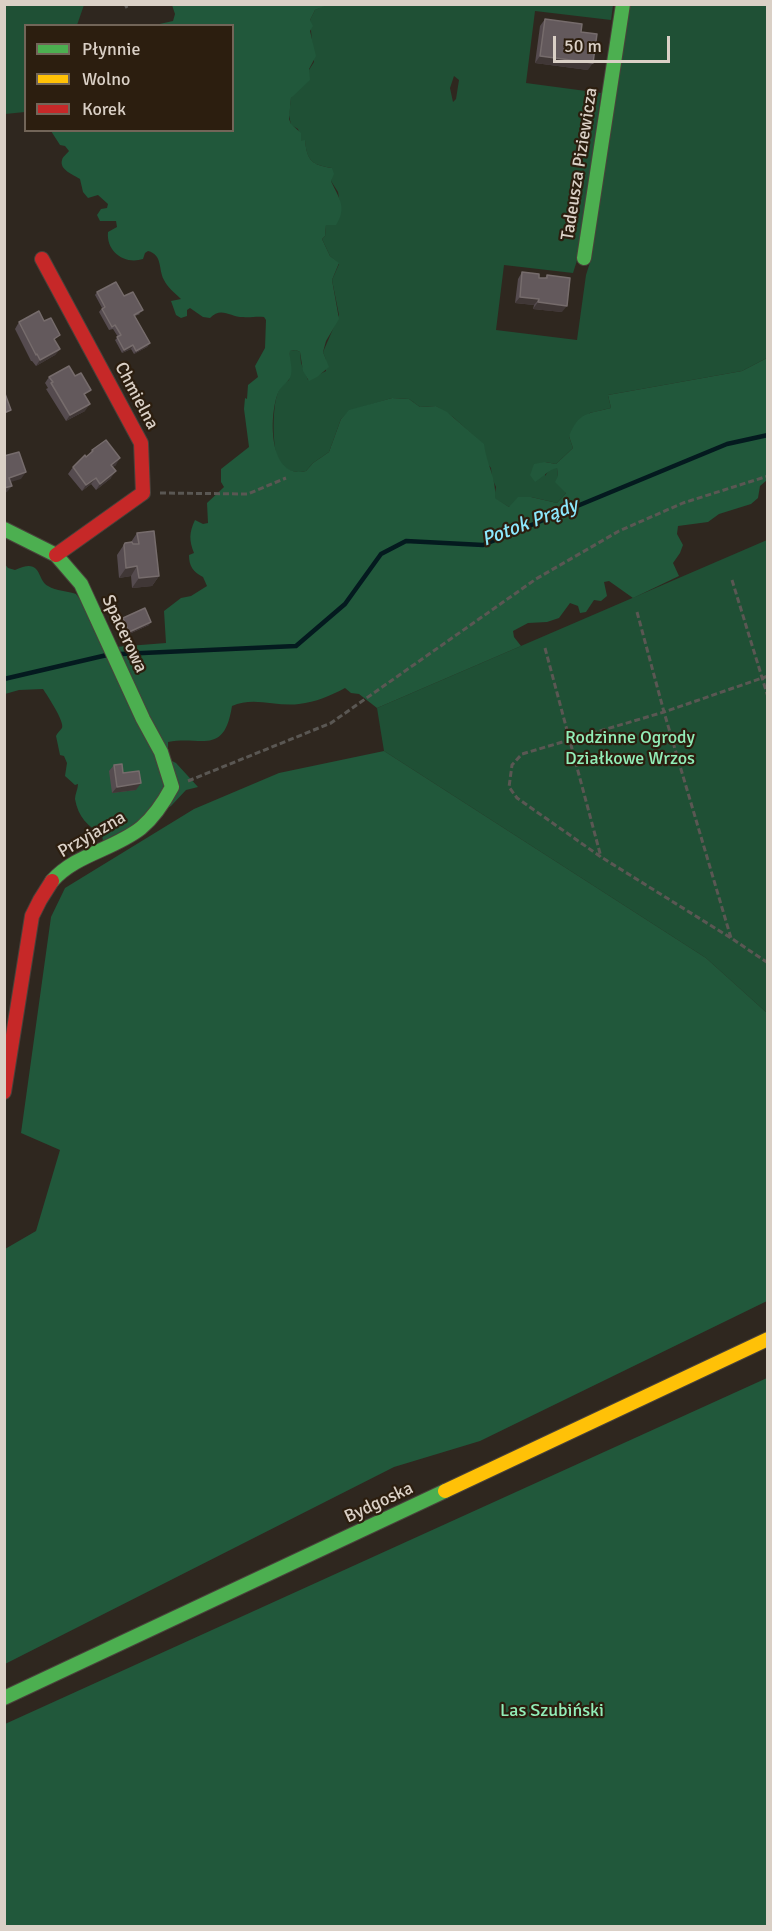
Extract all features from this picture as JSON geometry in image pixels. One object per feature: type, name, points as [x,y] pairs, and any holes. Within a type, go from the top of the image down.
[{"type":"street","name":"Tadeusza Piziewicza","points":[[584,258],[623,4]]},
{"type":"street","name":"Chmielna","points":[[42,259],[141,443],[143,494]]},
{"type":"street","points":[[56,555],[143,494]]},
{"type":"street","name":"Spacerowa","points":[[4,529],[56,555],[81,584],[161,752],[172,787]]},
{"type":"street","name":"Przyjazna","points":[[4,1092],[32,916],[40,896],[74,863],[141,828],[160,808],[172,787]]},
{"type":"street","name":"Bydgoska","points":[[4,1698],[768,1339]]},
{"type":"path","points":[[172,787],[331,723],[536,579],[619,531],[683,503],[768,476]]},
{"type":"path","points":[[143,494],[248,494],[286,478]]},
{"type":"path","points":[[732,580],[768,697]]},
{"type":"path","points":[[638,612],[664,712],[731,938]]},
{"type":"path","points":[[544,648],[571,740],[601,857]]},
{"type":"path","points":[[768,676],[664,712],[522,754],[512,765],[509,787],[517,798],[601,857],[768,963]]},
{"type":"green space","points":[[5,4],[84,5],[77,24],[24,24],[24,112],[5,114]]},
{"type":"green space","points":[[327,4],[613,5],[611,20],[535,11],[526,83],[601,93],[581,248],[573,273],[504,265],[496,330],[577,340],[586,275],[592,256],[626,5],[767,5],[767,358],[742,371],[608,395],[611,408],[590,413],[569,436],[573,448],[556,464],[545,462],[545,476],[549,470],[557,467],[558,476],[566,493],[557,503],[531,497],[509,507],[494,498],[496,487],[491,468],[486,462],[483,444],[453,417],[436,406],[420,407],[409,399],[392,398],[349,411],[341,419],[329,452],[306,471],[286,468],[280,463],[276,453],[274,424],[277,396],[281,387],[289,380],[290,351],[300,352],[301,363],[308,380],[326,371],[323,352],[339,315],[332,280],[339,264],[330,256],[322,239],[325,236],[326,225],[341,210],[338,192],[331,181],[332,168],[315,163],[309,158],[305,141],[301,141],[298,129],[291,125],[289,115],[291,98],[314,62],[310,20],[315,10]],"holes":[[[454,76],[459,80],[456,99],[453,102],[450,88]]]},
{"type":"green space","points":[[172,5],[327,5],[315,10],[310,20],[313,26],[310,31],[316,56],[309,69],[310,80],[291,98],[289,119],[301,133],[301,141],[305,140],[307,153],[312,161],[332,168],[334,174],[331,181],[341,202],[340,219],[336,225],[326,225],[325,236],[322,239],[330,256],[339,263],[332,280],[339,319],[326,341],[323,352],[329,367],[317,377],[309,381],[303,371],[300,352],[290,351],[291,375],[278,393],[273,416],[274,444],[284,466],[294,471],[306,471],[329,452],[341,419],[349,410],[392,398],[409,399],[420,407],[436,406],[447,412],[484,444],[494,484],[495,498],[509,507],[518,497],[531,497],[557,503],[566,493],[555,482],[558,476],[557,468],[535,482],[530,475],[534,464],[545,462],[556,464],[573,448],[569,436],[576,422],[590,413],[611,408],[608,395],[742,371],[767,358],[767,480],[760,486],[758,498],[751,504],[719,514],[708,522],[678,526],[677,534],[683,545],[673,563],[679,576],[633,598],[609,581],[604,582],[607,596],[601,601],[594,600],[586,612],[580,613],[578,606],[570,603],[559,618],[547,622],[528,623],[513,631],[514,637],[521,646],[377,708],[359,694],[351,693],[345,688],[305,703],[291,705],[248,702],[232,706],[228,722],[217,738],[168,742],[168,759],[176,763],[198,787],[186,790],[171,806],[103,841],[102,835],[81,816],[75,799],[78,784],[75,785],[65,776],[67,763],[64,756],[60,755],[56,736],[62,728],[61,720],[43,689],[19,690],[5,694],[4,563],[8,568],[15,570],[30,566],[35,568],[48,586],[76,594],[115,647],[166,643],[164,611],[181,598],[191,596],[207,586],[203,577],[194,571],[191,565],[189,555],[194,553],[190,536],[195,520],[203,524],[208,523],[207,503],[224,487],[221,482],[221,469],[249,447],[244,409],[245,398],[247,399],[248,385],[258,377],[255,366],[265,348],[266,320],[264,317],[238,317],[222,312],[210,318],[203,317],[190,308],[187,310],[187,316],[181,318],[176,315],[171,301],[181,299],[165,283],[156,256],[148,251],[143,259],[130,260],[113,251],[108,232],[117,227],[116,221],[100,221],[97,215],[101,209],[107,208],[108,204],[98,195],[88,198],[83,192],[80,179],[63,167],[63,157],[69,151],[65,146],[60,145],[52,132],[234,132],[234,24],[160,24],[173,21],[175,14]]},
{"type":"green space","name":"Rodzinne Ogrody Działkowe Wrzos","points":[[767,540],[767,1013],[706,958],[384,751],[377,708]]},
{"type":"green space","points":[[384,751],[706,958],[767,1013],[767,1301],[480,1441],[394,1467],[5,1664],[5,1249],[36,1231],[60,1150],[21,1133],[51,917],[65,888],[194,809],[279,773]]},
{"type":"green space","name":"Las Szubiński","points":[[767,1378],[767,1926],[5,1926],[5,1724]]},
{"type":"building","points":[[545,19],[582,24],[581,32],[597,34],[593,63],[540,56]]},
{"type":"building","points":[[522,272],[539,274],[539,278],[547,278],[547,275],[570,278],[567,306],[520,297]]},
{"type":"building","points":[[116,282],[124,296],[133,292],[143,310],[134,315],[150,343],[136,351],[133,345],[124,350],[117,337],[121,335],[115,325],[112,327],[102,309],[105,307],[97,292]]},
{"type":"building","points":[[39,311],[44,321],[51,318],[60,335],[54,339],[60,349],[40,360],[19,322]]},
{"type":"building","points":[[69,366],[75,376],[81,373],[91,390],[84,394],[90,404],[70,415],[49,377]]},
{"type":"building","points":[[4,391],[11,410],[4,413]]},
{"type":"building","points":[[106,440],[120,458],[111,465],[116,471],[100,484],[96,478],[86,485],[73,467]]},
{"type":"building","points":[[19,452],[26,472],[9,478],[12,486],[4,488],[4,456]]},
{"type":"building","points":[[154,531],[159,576],[139,578],[137,566],[126,568],[124,545],[132,542],[139,544],[137,533]]},
{"type":"building","points":[[145,608],[151,622],[129,632],[123,618]]},
{"type":"building","points":[[122,764],[123,773],[139,771],[141,783],[117,787],[114,765]]},
{"type":"waterway","name":"Potok Prądy","points":[[121,654],[296,646],[345,604],[381,554],[406,541],[483,545],[727,444],[768,435]]},
{"type":"waterway","name":"Potok Prądy","points":[[4,679],[107,655]]},
{"type":"traffic: fast","points":[[584,258],[623,4]]},
{"type":"traffic: fast","points":[[4,529],[56,555],[81,584],[143,719],[161,752],[172,787],[158,809],[141,828],[119,842],[72,864],[52,881]]},
{"type":"traffic: fast","points":[[4,1698],[445,1491]]},
{"type":"traffic: slow","points":[[445,1491],[768,1339]]},
{"type":"traffic: jam","points":[[42,259],[141,443],[143,493],[56,555]]},
{"type":"traffic: jam","points":[[4,1092],[32,916],[52,881]]}]
